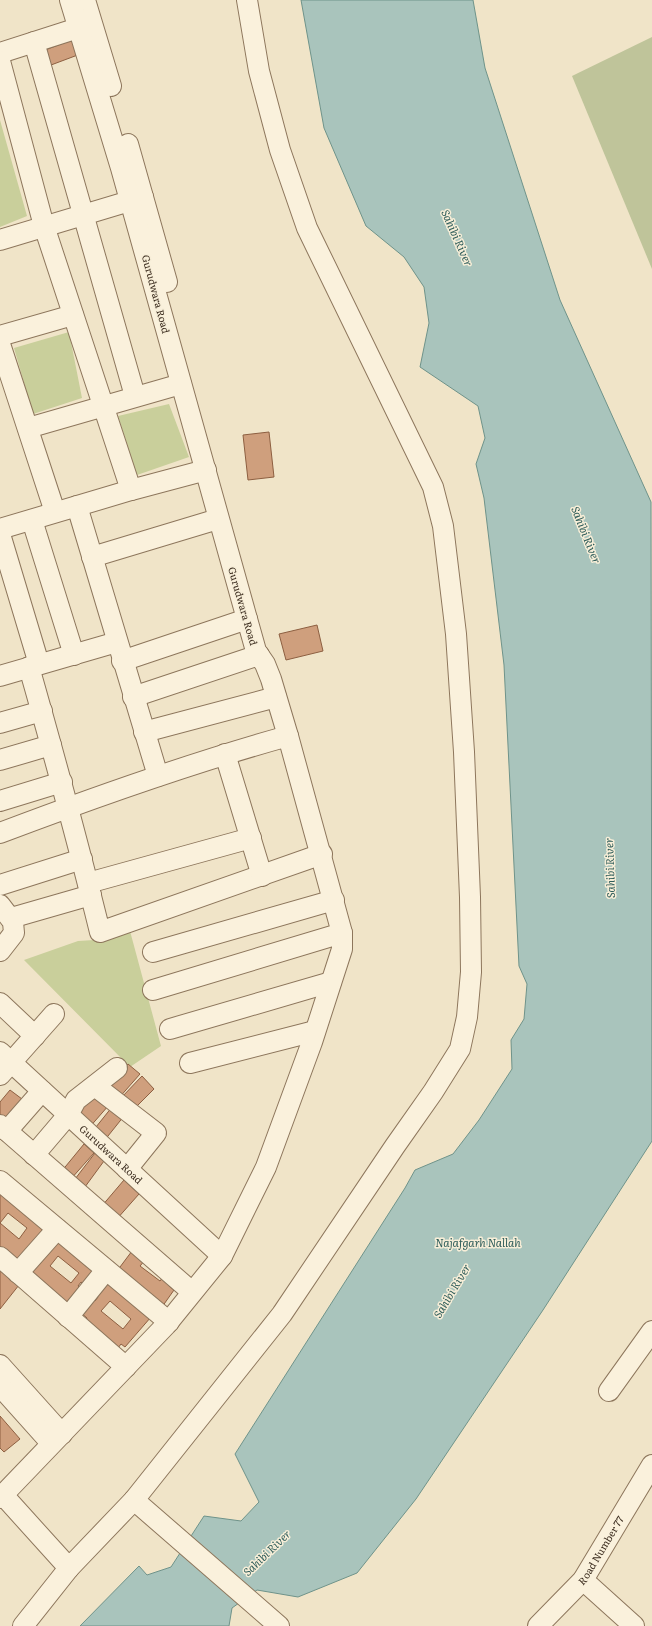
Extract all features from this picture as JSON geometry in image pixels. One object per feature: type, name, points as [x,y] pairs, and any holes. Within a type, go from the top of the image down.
[{"type":"street","name":"Gurudwara Road","points":[[70,0],[78,28],[137,199],[258,615],[266,647],[262,659]]},
{"type":"street","name":"Gurudwara Road","points":[[85,0],[137,199],[181,384],[247,619],[262,659]]},
{"type":"street","points":[[22,1626],[69,1568],[134,1500],[282,1314],[433,1092],[460,1049],[467,1017],[471,972],[470,897],[464,752],[456,634],[443,526],[433,487],[307,228],[280,150],[260,78],[247,0]]},
{"type":"street","points":[[0,53],[78,28]]},
{"type":"street","points":[[34,42],[82,214],[136,396]]},
{"type":"street","points":[[0,60],[44,226],[131,490]]},
{"type":"street","points":[[0,240],[82,214],[137,199]]},
{"type":"street","points":[[0,336],[73,315]]},
{"type":"street","points":[[0,344],[55,512]]},
{"type":"street","points":[[28,428],[181,384]]},
{"type":"street","points":[[0,529],[131,490],[206,470]]},
{"type":"street","points":[[77,506],[122,661],[158,776]]},
{"type":"street","points":[[92,557],[218,519]]},
{"type":"street","points":[[32,520],[74,655]]},
{"type":"street","points":[[0,534],[34,665],[42,711],[62,782],[67,808],[82,859],[100,932],[322,854]]},
{"type":"street","points":[[122,661],[247,619]]},
{"type":"street","points":[[0,674],[117,642]]},
{"type":"street","points":[[69,1568],[2,1496],[169,1322],[222,1256],[266,1167],[315,1031],[342,949],[342,933],[322,854],[288,736],[262,659],[133,696]]},
{"type":"street","points":[[144,732],[276,697]]},
{"type":"street","points":[[0,722],[42,711]]},
{"type":"street","points":[[0,833],[158,776],[225,754],[288,736]]},
{"type":"street","points":[[0,760],[51,745]]},
{"type":"street","points":[[225,754],[262,876]]},
{"type":"street","points":[[0,800],[62,782]]},
{"type":"street","points":[[0,951],[14,933],[13,922],[6,911],[89,889],[251,838]]},
{"type":"street","points":[[0,885],[82,859]]},
{"type":"street","points":[[153,952],[334,900]]},
{"type":"street","points":[[153,990],[342,933]]},
{"type":"street","points":[[170,1029],[331,982]]},
{"type":"street","points":[[0,1003],[35,1036]]},
{"type":"street","points":[[3,1063],[35,1036],[54,1014]]},
{"type":"street","points":[[190,1063],[315,1031]]},
{"type":"street","name":"Gurudwara Road","points":[[3,1063],[42,1091],[222,1256]]},
{"type":"street","points":[[34,1155],[68,1115],[76,1100],[118,1068]]},
{"type":"street","points":[[95,1086],[156,1134],[127,1169]]},
{"type":"street","points":[[42,1091],[3,1128],[192,1292]]},
{"type":"street","points":[[0,1182],[169,1322]]},
{"type":"street","points":[[18,1273],[57,1229]]},
{"type":"street","points":[[0,1257],[126,1367]]},
{"type":"street","points":[[68,1316],[106,1270]]},
{"type":"street","points":[[609,1392],[652,1331]]},
{"type":"street","points":[[0,1365],[57,1439]]},
{"type":"street","points":[[0,1386],[57,1439]]},
{"type":"street","name":"Road Number 77","points":[[538,1626],[583,1580],[652,1465]]},
{"type":"street","points":[[134,1500],[159,1520],[279,1626]]},
{"type":"street","points":[[583,1580],[634,1626]]},
{"type":"green space","points":[[652,37],[652,269],[572,76]]},
{"type":"green space","points":[[0,120],[27,216],[0,227]]},
{"type":"green space","points":[[69,332],[82,398],[33,414],[14,348]]},
{"type":"green space","points":[[169,404],[189,457],[137,475],[118,416]]},
{"type":"green space","points":[[130,931],[161,1046],[130,1067],[24,960],[78,941],[94,940]]},
{"type":"water","name":"Najafgarh Nallah","points":[[301,0],[473,0],[485,68],[560,300],[651,502],[652,1141],[543,1310],[416,1499],[357,1573],[298,1597],[257,1590],[232,1608],[229,1626],[80,1626],[139,1566],[147,1575],[171,1567],[204,1516],[241,1521],[259,1502],[235,1454],[415,1170],[453,1154],[479,1120],[512,1069],[511,1040],[524,1019],[527,984],[519,966],[504,665],[484,498],[476,464],[485,438],[478,406],[420,367],[429,323],[424,287],[404,257],[366,226],[324,128]]},
{"type":"building","points":[[77,38],[83,53],[51,65],[45,50]]},
{"type":"building","points":[[269,432],[274,477],[248,480],[243,435]]},
{"type":"building","points":[[317,625],[323,651],[286,660],[279,634]]},
{"type":"building","points":[[128,1064],[140,1074],[118,1099],[106,1089]]},
{"type":"building","points":[[142,1076],[154,1089],[133,1110],[121,1098]]},
{"type":"building","points":[[10,1090],[22,1099],[5,1120],[0,1115],[0,1102]]},
{"type":"building","points":[[95,1092],[109,1105],[88,1129],[74,1116]]},
{"type":"building","points":[[112,1107],[124,1116],[104,1141],[92,1132]]},
{"type":"building","points":[[84,1144],[94,1153],[70,1180],[61,1172]]},
{"type":"building","points":[[95,1153],[104,1161],[82,1191],[72,1183]]},
{"type":"building","points":[[124,1180],[139,1194],[116,1220],[101,1207]]},
{"type":"building","points":[[0,1193],[45,1231],[19,1263],[0,1249]],"holes":[[[8,1213],[27,1228],[19,1239],[0,1223]]]},
{"type":"building","points":[[61,1237],[95,1273],[85,1285],[81,1282],[78,1286],[82,1289],[68,1306],[30,1278],[34,1273],[28,1268]],"holes":[[[58,1256],[79,1273],[71,1283],[50,1266]]]},
{"type":"building","points":[[132,1251],[146,1259],[140,1266],[160,1281],[163,1277],[171,1283],[169,1286],[174,1290],[162,1307],[117,1271]]},
{"type":"building","points":[[0,1270],[19,1285],[0,1309]]},
{"type":"building","points":[[107,1281],[151,1317],[125,1347],[121,1344],[118,1348],[86,1320],[87,1318],[80,1312],[92,1298],[95,1301],[98,1297],[95,1294]],"holes":[[[110,1301],[131,1319],[123,1329],[101,1311]]]},
{"type":"building","points":[[0,1416],[20,1439],[4,1452],[0,1448]]},
{"type":"water label","name":"Sahibi River","points":[[457,238]]},
{"type":"water label","name":"Sahibi River","points":[[586,535]]},
{"type":"water label","name":"Sahibi River","points":[[610,868]]},
{"type":"water label","name":"Sahibi River","points":[[452,1291]]},
{"type":"water label","name":"Sahibi River","points":[[267,1553]]}]
